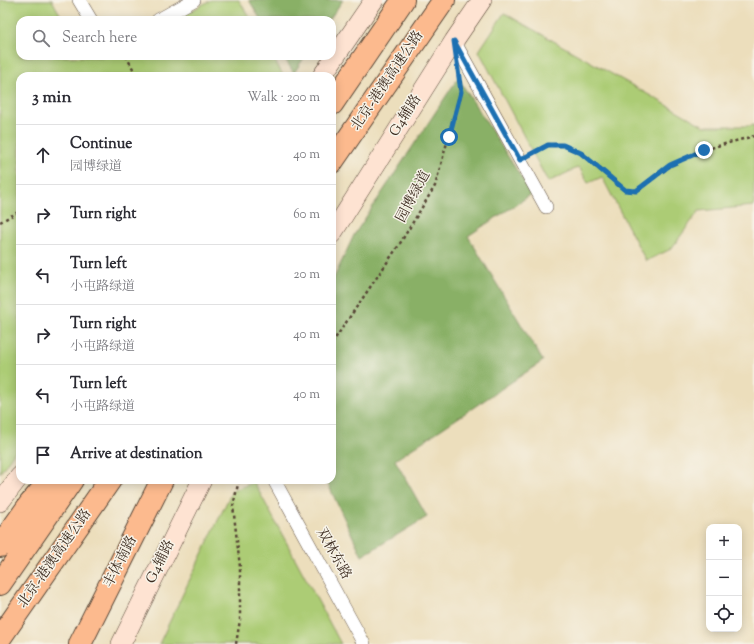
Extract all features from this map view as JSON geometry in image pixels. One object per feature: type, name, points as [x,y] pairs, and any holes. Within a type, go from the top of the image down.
[{"type":"highway","points":[[336,98],[404,0]]},
{"type":"highway","name":"北京-港澳高速公路","points":[[336,156],[444,0]]},
{"type":"highway","points":[[336,165],[369,109]]},
{"type":"highway","points":[[0,546],[30,504],[47,484]]},
{"type":"highway","points":[[0,584],[69,484]]},
{"type":"highway","name":"北京-港澳高速公路","points":[[0,638],[107,484]]},
{"type":"highway","name":"丰体南路","points":[[80,644],[160,484]]},
{"type":"street","points":[[79,0],[89,16]]},
{"type":"street","points":[[165,16],[194,0]]},
{"type":"street","points":[[336,56],[374,0]]},
{"type":"street","name":"G4辅路","points":[[336,228],[454,41],[484,1]]},
{"type":"street","points":[[454,41],[546,207]]},
{"type":"street","points":[[325,72],[333,60]]},
{"type":"street","points":[[0,502],[16,481]]},
{"type":"street","name":"G4辅路","points":[[121,644],[200,484]]},
{"type":"street","name":"双林东路","points":[[276,484],[364,644]]},
{"type":"path","points":[[128,60],[135,72]]},
{"type":"path","name":"园博绿道","points":[[336,337],[399,245],[435,186],[461,92],[459,77]]},
{"type":"path","points":[[520,160],[548,145],[563,145],[581,153],[625,190],[636,191],[670,165],[704,150],[754,136]]},
{"type":"path","points":[[0,222],[16,213]]},
{"type":"path","points":[[236,644],[240,620],[240,567],[233,506],[237,484]]},
{"type":"green space","points":[[0,0],[52,0],[61,16],[16,16],[16,60],[274,60],[281,72],[16,72],[16,450],[0,473]]},
{"type":"green space","points":[[211,0],[239,0],[249,16],[181,16]]},
{"type":"green space","points":[[249,0],[343,0],[332,16],[259,16]]},
{"type":"green space","points":[[504,13],[704,126],[754,125],[754,206],[699,211],[671,249],[646,261],[602,177],[588,183],[579,167],[548,182],[479,51]]},
{"type":"green space","points":[[286,60],[302,60],[295,72]]},
{"type":"green space","points":[[458,78],[532,194],[468,236],[543,361],[395,460],[427,517],[362,556],[328,484],[336,484],[336,273],[354,235]]},
{"type":"green space","points":[[249,484],[255,484],[341,644],[159,644],[232,491]]},
{"type":"route","points":[[449,137],[461,92],[454,41],[520,160],[548,145],[563,145],[581,153],[625,190],[636,191],[670,165],[704,150]]}]
